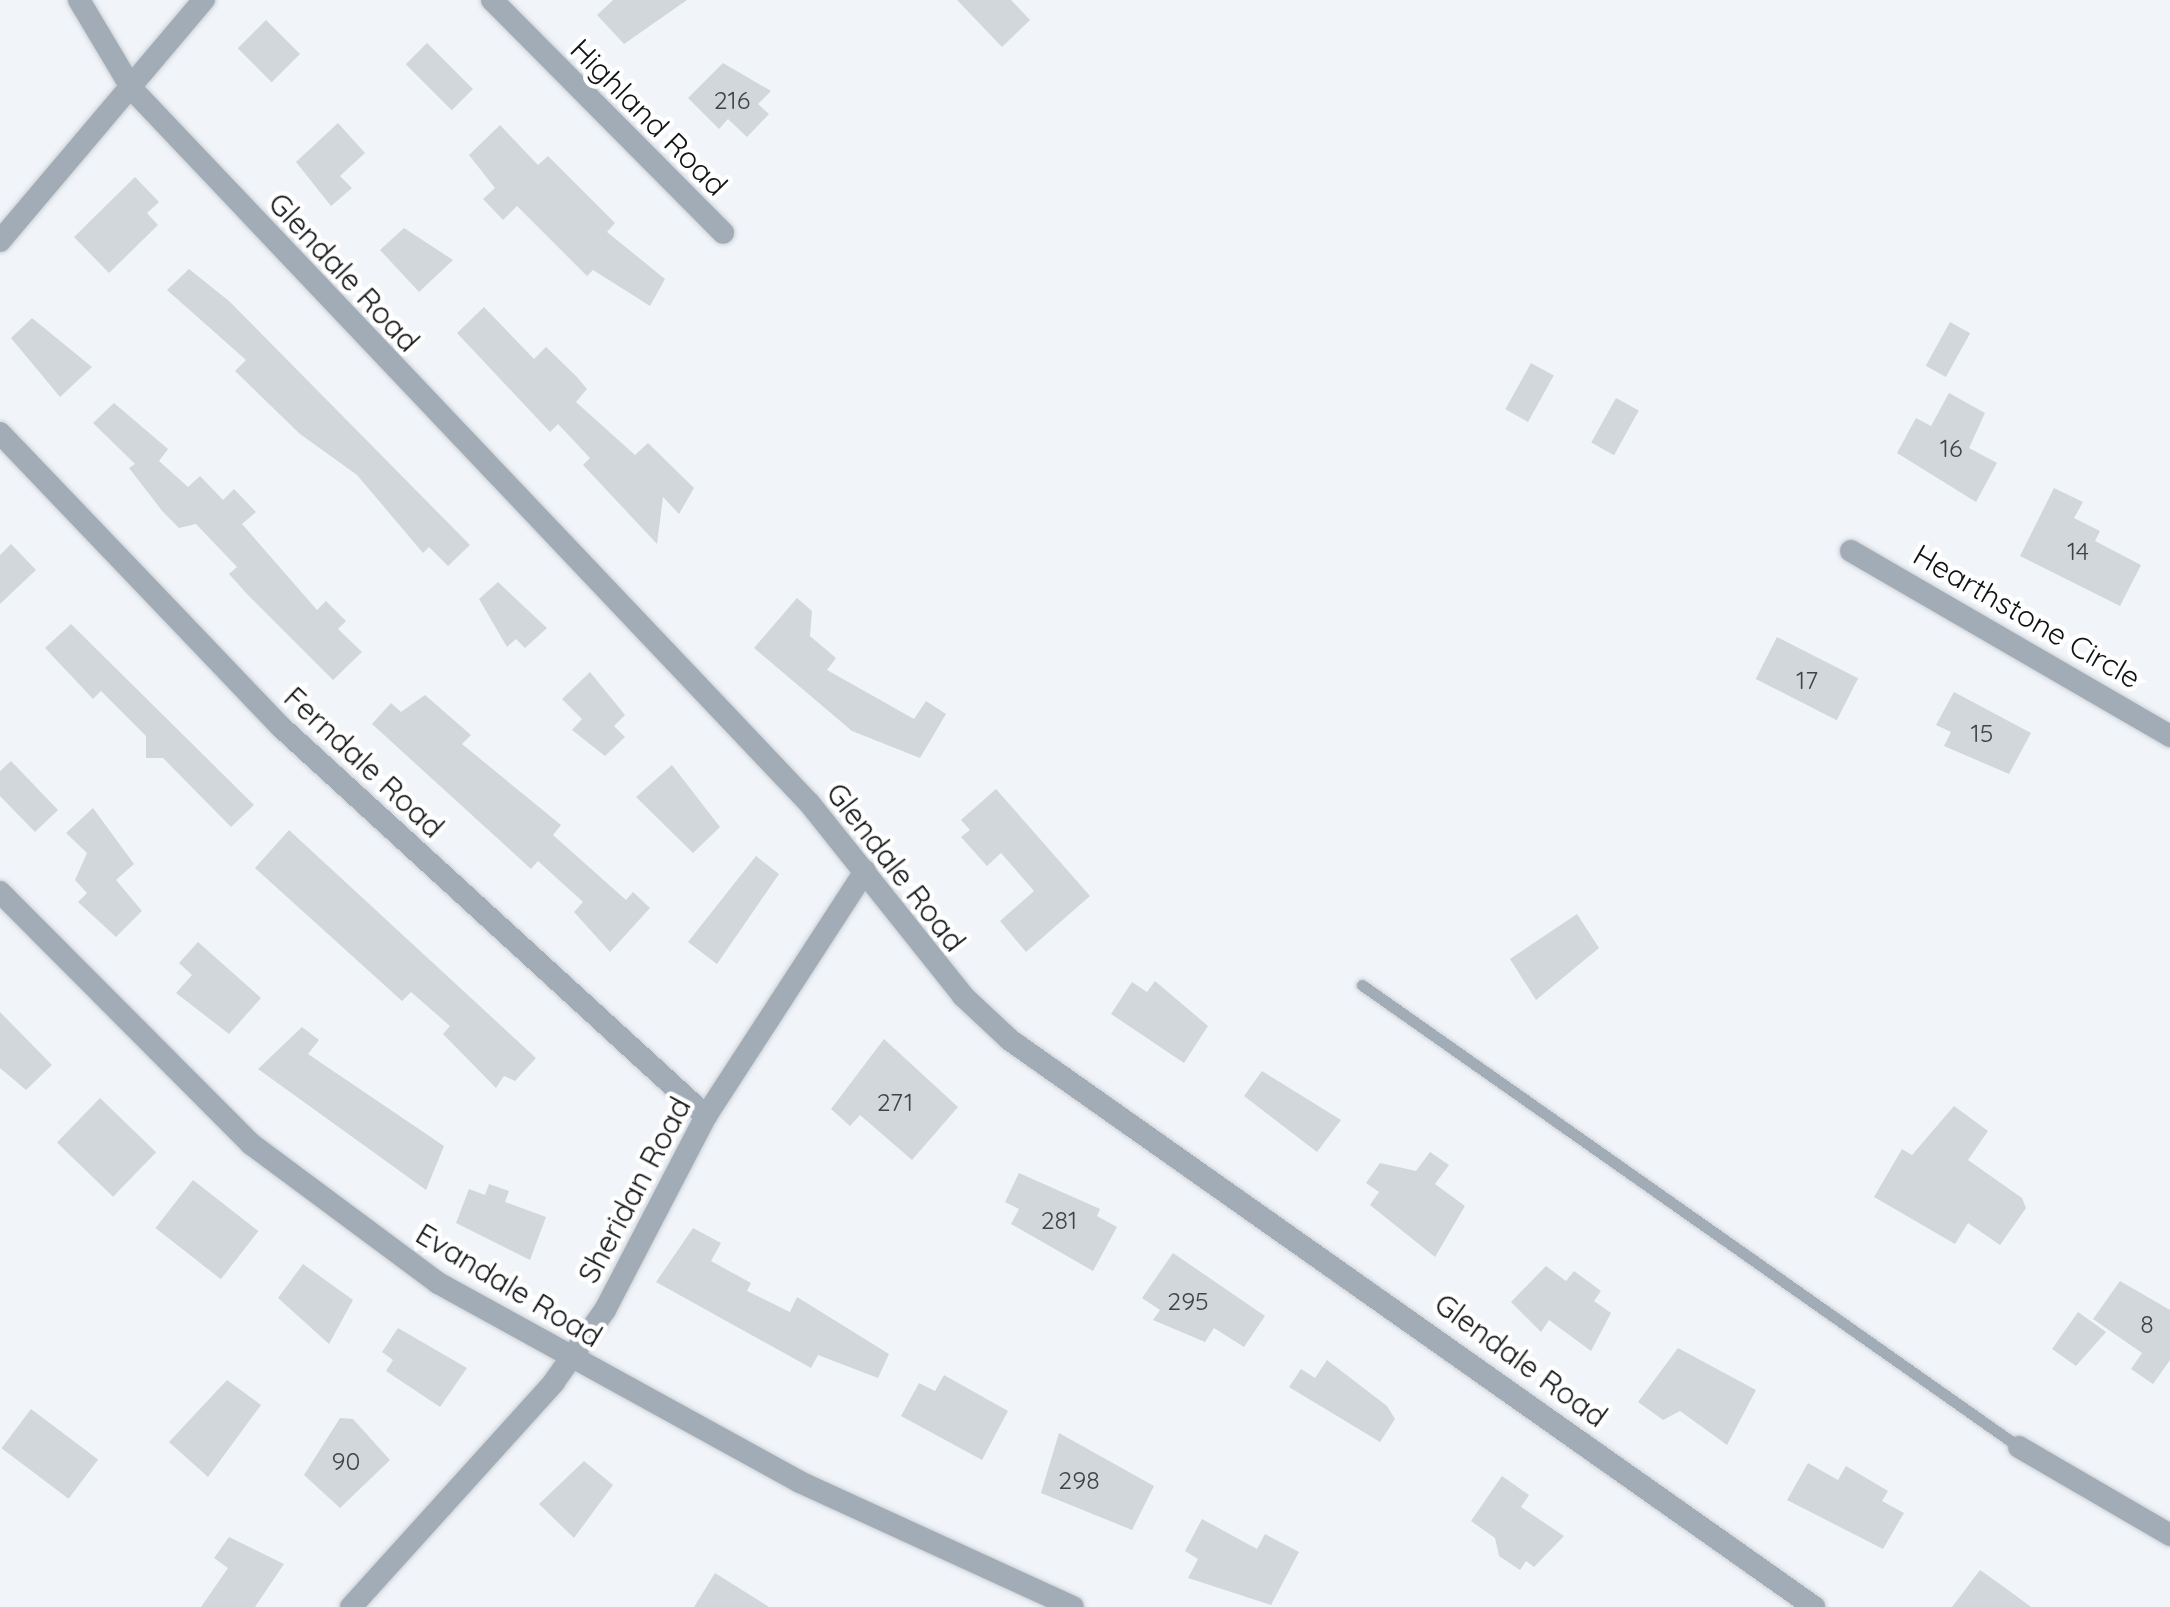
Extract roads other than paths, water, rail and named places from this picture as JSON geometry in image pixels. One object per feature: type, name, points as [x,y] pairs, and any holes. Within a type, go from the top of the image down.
[{"type":"street","name":"Glendale Road","points":[[79,0],[132,89],[864,871],[909,938],[1010,1040],[1814,1607]]},
{"type":"street","points":[[0,242],[204,0]]},
{"type":"street","name":"Highland Road","points":[[492,0],[723,233]]},
{"type":"street","name":"Ferndale Road","points":[[0,433],[281,727],[706,1116]]},
{"type":"street","name":"Hearthstone Circle","points":[[1852,550],[2170,736]]},
{"type":"street","name":"Sheridan Road","points":[[351,1607],[571,1358],[706,1116],[864,871]]},
{"type":"street","name":"Evandale Road","points":[[0,892],[251,1144],[438,1283],[800,1482],[1073,1607]]},
{"type":"street","points":[[2019,1447],[2170,1535]]},
{"type":"lane","points":[[1362,985],[2019,1447]]}]
